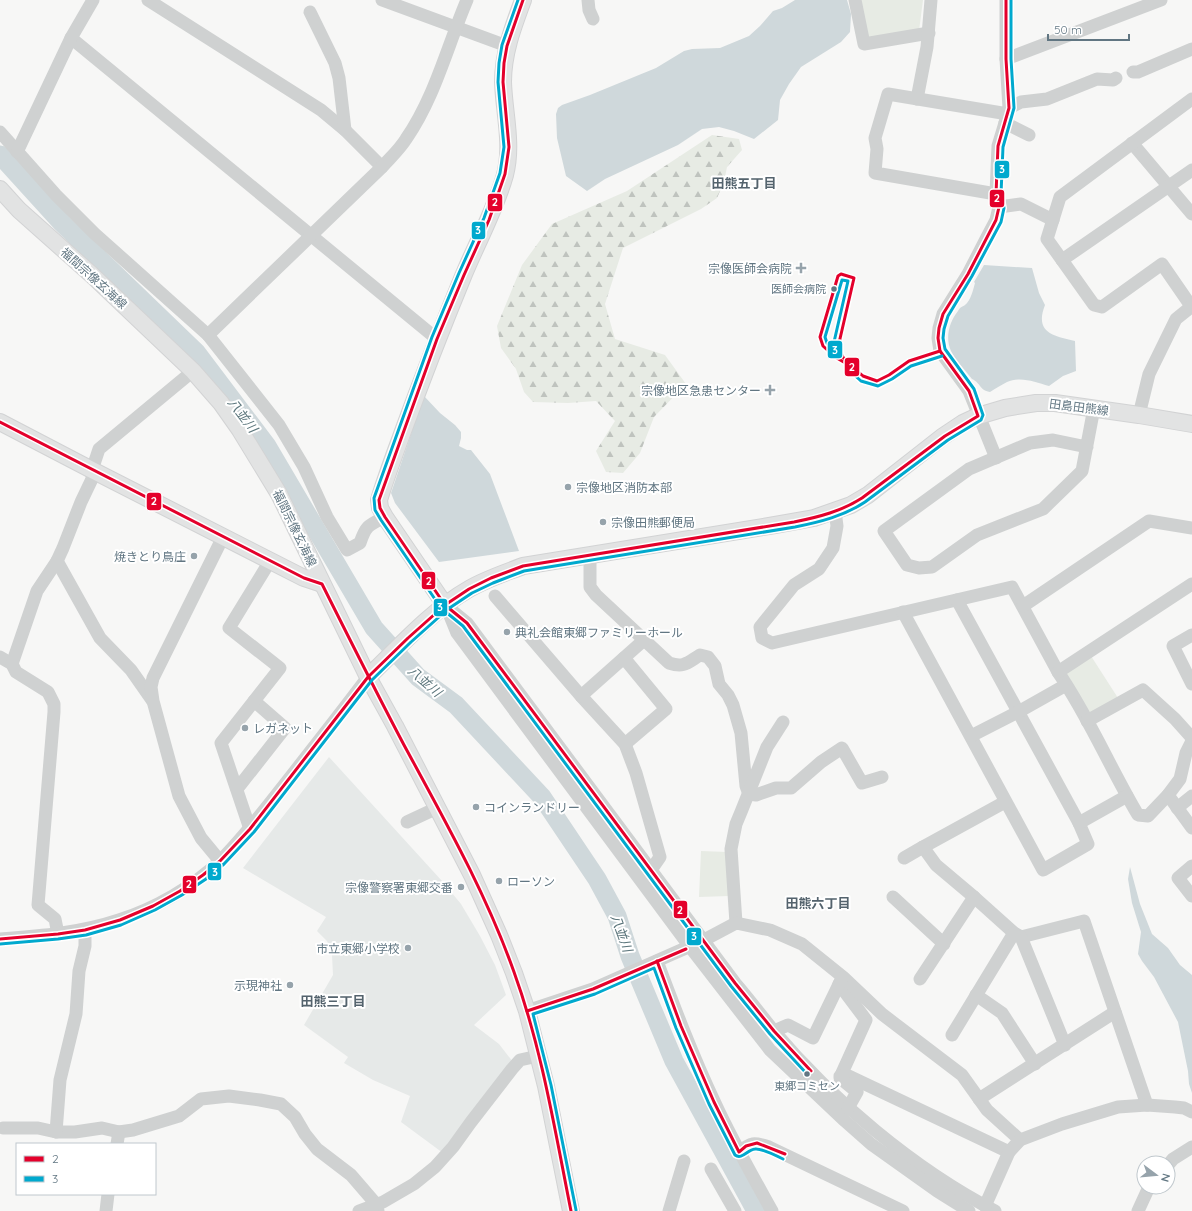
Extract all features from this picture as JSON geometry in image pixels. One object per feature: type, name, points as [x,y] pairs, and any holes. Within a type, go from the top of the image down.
[{"type":"main road","points":[[445,605],[385,517],[380,508],[379,500],[437,339],[489,220],[505,174],[508,147],[503,82],[504,63],[507,46],[523,0]]},
{"type":"main road","name":"福間宗像玄海線","points":[[0,189],[29,219],[92,275],[193,371],[240,430],[279,494],[368,677],[472,875],[500,936],[526,1011],[546,1086],[571,1211]]},
{"type":"main road","name":"田島田熊線","points":[[368,677],[445,605],[469,589],[491,578],[523,566],[814,518],[851,505],[868,495],[942,437],[963,423],[978,416],[1005,408],[1036,403],[1055,403],[1192,424]]},
{"type":"main road","points":[[0,422],[270,561],[304,578],[322,584]]},
{"type":"street","points":[[17,152],[71,38],[93,0]]},
{"type":"street","points":[[148,0],[321,110],[345,130],[382,167]]},
{"type":"street","points":[[382,0],[507,46]]},
{"type":"street","points":[[208,335],[382,167],[406,140],[430,97],[441,70],[455,27],[467,0]]},
{"type":"street","points":[[588,0],[589,10],[593,19]]},
{"type":"street","points":[[855,0],[864,44],[929,33]]},
{"type":"street","points":[[917,99],[929,33],[931,0]]},
{"type":"street","points":[[996,458],[969,391],[940,351],[938,338],[943,314],[968,274],[996,220],[1000,207],[996,194],[998,146],[1007,115],[1006,0]]},
{"type":"street","points":[[1006,59],[1161,0]]},
{"type":"street","points":[[310,12],[334,63],[339,78],[345,130]]},
{"type":"street","points":[[71,38],[437,339]]},
{"type":"street","points":[[1132,72],[1138,72],[1191,53]]},
{"type":"street","points":[[1007,115],[1022,102],[1047,100],[1097,79],[1114,80],[1116,78]]},
{"type":"street","points":[[996,194],[875,173],[877,149],[875,138],[888,94],[1007,115],[1029,135]]},
{"type":"street","points":[[1139,415],[1149,374],[1176,319],[1192,306],[1162,264],[1102,307],[1094,305],[1047,239],[1060,197],[1192,99]]},
{"type":"street","points":[[0,132],[56,195],[95,234],[208,335],[279,424],[304,467],[327,516],[347,550],[360,543],[364,531],[370,525],[385,517]]},
{"type":"street","points":[[1132,143],[1192,214]]},
{"type":"street","points":[[1062,260],[1192,170]]},
{"type":"street","points":[[1000,207],[1021,204],[1053,220]]},
{"type":"street","points":[[12,664],[37,590],[63,548],[81,502],[92,479],[92,470],[99,449],[193,371]]},
{"type":"street","points":[[1087,447],[1052,440],[1030,443],[969,469],[884,531],[907,565],[918,568],[932,567],[977,535],[1043,509],[1082,471],[1087,447],[1094,408]]},
{"type":"street","points":[[835,511],[837,526],[832,548],[819,568],[794,585],[760,627],[762,638],[772,643],[1012,587],[1138,815],[1148,816],[1168,795],[1180,779],[1186,753],[1192,741]]},
{"type":"street","points":[[1023,606],[1149,521],[1192,529],[1192,518]]},
{"type":"street","points":[[220,861],[201,838],[179,796],[153,701],[151,687],[153,678],[223,537]]},
{"type":"street","points":[[590,556],[590,587],[596,595],[669,663],[678,666],[684,665],[700,655],[708,657],[715,666],[719,684],[728,695],[733,705],[741,733],[748,794]]},
{"type":"street","points":[[56,561],[100,638],[131,670],[153,701]]},
{"type":"street","points":[[250,828],[221,743],[280,668],[229,628],[270,561]]},
{"type":"street","points":[[1058,672],[1192,584]]},
{"type":"street","points":[[495,596],[581,696],[626,744],[636,773],[660,857],[651,870]]},
{"type":"street","points":[[904,612],[1005,802],[1043,870],[1088,844],[1079,824],[957,600]]},
{"type":"street","points":[[445,605],[467,623],[735,983],[774,1031],[848,1108],[916,1161],[990,1208],[1009,1152],[1020,1140],[1062,1124],[1118,1107],[1147,1105],[1184,1108],[1192,1112]]},
{"type":"street","points":[[445,605],[457,633],[690,947],[770,1050],[840,1117],[871,1144],[937,1191],[969,1211]]},
{"type":"street","points":[[1192,635],[1173,646],[1192,684]]},
{"type":"street","points":[[581,696],[644,640]]},
{"type":"street","points":[[0,656],[12,664],[16,672],[48,692],[54,704],[38,904],[56,919],[58,934]]},
{"type":"street","points":[[624,658],[666,709],[626,744]]},
{"type":"street","points":[[0,939],[85,930],[120,920],[153,906],[180,891],[203,875],[220,861],[250,828],[368,677]]},
{"type":"street","points":[[971,736],[1018,712],[1066,684]]},
{"type":"street","points":[[1087,721],[1143,690],[1175,719],[1192,738]]},
{"type":"street","points":[[237,789],[285,728],[254,701]]},
{"type":"street","points":[[736,923],[731,849],[736,824],[767,747],[783,722]]},
{"type":"street","points":[[748,794],[756,795],[776,788],[791,788],[821,762],[842,748],[862,783],[882,777]]},
{"type":"street","points":[[1168,795],[1192,828]]},
{"type":"street","points":[[1079,824],[1127,796]]},
{"type":"street","points":[[1177,808],[1192,796]]},
{"type":"street","points":[[904,858],[1005,802]]},
{"type":"street","points":[[407,822],[437,808]]},
{"type":"street","points":[[923,847],[936,865],[1017,935],[1065,1045]]},
{"type":"street","points":[[1192,866],[1178,878],[1192,896]]},
{"type":"street","points":[[893,897],[944,944]]},
{"type":"street","points":[[920,979],[974,897]]},
{"type":"street","points":[[952,1035],[976,995],[1017,935],[1084,921],[1147,1105]]},
{"type":"street","points":[[526,1011],[593,989],[690,947],[736,923],[770,930],[802,944],[841,980],[882,1014],[962,1075],[987,1110],[1020,1140]]},
{"type":"street","points":[[56,1132],[60,1080],[76,1014],[79,971],[85,946],[85,930]]},
{"type":"street","points":[[654,962],[714,1102],[739,1152],[772,1211]]},
{"type":"street","points":[[774,1031],[788,1025],[813,1038],[841,980]]},
{"type":"street","points":[[841,980],[866,1020],[840,1078],[857,1092],[848,1108]]},
{"type":"street","points":[[976,995],[1002,1013],[1034,1064]]},
{"type":"street","points":[[979,1099],[1115,1012]]},
{"type":"street","points":[[359,1211],[377,1208],[383,1202],[414,1184],[435,1167],[453,1147],[520,1060],[538,1056]]},
{"type":"street","points":[[842,1073],[1009,1152]]},
{"type":"street","points":[[3,1128],[38,1128],[56,1132],[75,1132],[102,1128],[118,1138],[133,1130],[178,1116],[201,1099],[229,1096],[281,1104],[295,1117],[305,1134],[317,1149],[351,1175],[377,1208]]},
{"type":"street","points":[[739,1152],[746,1146],[757,1142],[903,1211]]},
{"type":"street","points":[[1176,1157],[1192,1147]]},
{"type":"street","points":[[669,1211],[684,1161]]},
{"type":"street","points":[[711,1169],[735,1211]]},
{"type":"street","points":[[106,1211],[108,1195]]},
{"type":"street","points":[[1138,1211],[1145,1195]]},
{"type":"shaded area","points":[[795,0],[847,0],[851,14],[850,32],[841,42],[801,67],[780,100],[778,120],[754,139],[719,127],[702,129],[678,145],[605,179],[587,191],[566,176],[557,138],[556,114],[558,108],[562,105],[656,68],[684,51],[692,49],[720,48],[749,36],[773,11],[782,8]]},
{"type":"shaded area","points":[[984,265],[1032,268],[1039,293],[1045,305],[1042,314],[1042,322],[1044,327],[1053,335],[1075,341],[1076,371],[1063,376],[1049,386],[1028,380],[1012,380],[990,392],[984,390],[972,379],[951,351],[948,336],[952,320],[972,295],[974,282]]},
{"type":"shaded area","points":[[424,396],[461,432],[459,446],[467,450],[471,450],[490,474],[519,551],[439,562],[395,503],[391,493]]},
{"type":"shaded area","name":"市立東郷小学校","points":[[329,757],[442,881],[461,904],[495,965],[506,995],[474,1025],[499,1044],[513,1062],[443,1153],[401,1122],[410,1096],[373,1080],[344,1063],[348,1057],[304,1025],[333,975],[332,955],[327,941],[317,931],[326,917],[243,868]]},
{"type":"shaded area","points":[[1130,867],[1140,904],[1152,934],[1168,948],[1180,965],[1192,975],[1192,1093],[1189,1084],[1188,1071],[1178,1022],[1154,977],[1138,954],[1141,932],[1132,903],[1128,879]]},
{"type":"green space","points":[[860,0],[923,0],[919,31],[868,38]]},
{"type":"green space","points":[[712,135],[739,139],[742,150],[727,167],[724,182],[717,198],[701,209],[623,248],[605,304],[615,339],[665,355],[686,384],[654,417],[640,453],[623,473],[606,472],[596,451],[615,421],[596,401],[568,403],[533,402],[524,392],[516,369],[501,348],[497,326],[522,265],[552,224],[627,191]]},
{"type":"green space","points":[[1091,656],[1118,698],[1091,714],[1085,713],[1065,675]]},
{"type":"green space","points":[[701,851],[727,852],[729,896],[699,897]]},
{"type":"waterway","name":"八並川","points":[[0,155],[62,223],[196,352],[267,446],[374,628],[418,677],[456,705],[542,797],[597,879],[617,916],[630,956],[674,1061],[756,1211]]},
{"type":"transit line","name":"3","points":[[518,0],[502,45],[499,63],[498,82],[504,147],[500,173],[484,218],[432,337],[374,498],[375,510],[441,608],[463,626],[731,986],[770,1034],[807,1074]]},
{"type":"transit line","name":"2","points":[[523,0],[507,46],[504,63],[503,82],[509,147],[505,174],[489,220],[437,339],[379,500],[380,508],[445,605],[467,623],[735,983],[774,1031],[811,1071]]},
{"type":"transit line","name":"2","points":[[0,939],[85,930],[120,920],[153,906],[180,891],[203,875],[220,861],[250,829],[368,677],[445,605],[469,589],[491,578],[523,566],[794,522],[830,513],[846,507],[862,498],[945,436],[978,416],[969,391],[940,351],[938,338],[943,314],[968,274],[996,220],[999,207],[996,194],[998,146],[1009,108],[1006,59],[1006,0]]},
{"type":"transit line","name":"3","points":[[0,944],[86,935],[121,925],[155,910],[182,895],[206,879],[224,864],[254,832],[372,680],[448,609],[472,593],[524,571],[795,527],[832,518],[865,502],[948,440],[981,420],[983,415],[974,389],[945,349],[943,338],[948,316],[972,276],[1001,222],[1004,208],[1001,194],[1003,147],[1014,108],[1011,59],[1011,0]]},
{"type":"transit line","name":"2","points":[[841,274],[854,278],[839,343],[843,357],[854,368],[835,357],[823,346],[820,337],[838,276],[841,274]]},
{"type":"transit line","name":"3","points":[[842,280],[848,281],[834,342],[835,350],[827,343],[825,337],[842,280]]},
{"type":"transit line","name":"2","points":[[854,368],[863,376],[877,381],[889,375],[909,361],[940,351]]},
{"type":"transit line","name":"3","points":[[851,372],[861,381],[878,386],[892,379],[911,366],[942,356]]},
{"type":"transit line","name":"2","points":[[0,422],[304,578],[322,584],[464,857],[503,943],[524,1001],[540,1060],[571,1211]]},
{"type":"transit line","name":"2","points":[[527,1011],[593,989],[686,949]]},
{"type":"transit line","name":"2","points":[[657,961],[681,1026],[714,1102],[739,1152],[746,1146],[757,1143],[785,1154]]},
{"type":"transit line","name":"3","points":[[576,1210],[551,1085],[533,1014],[595,994],[654,968],[676,1028],[709,1104],[735,1155],[742,1156],[752,1150],[758,1149],[769,1152],[783,1159]]},
{"type":"place","name":"宗像医師会病院","points":[[801,268]]},
{"type":"place","name":"医師会病院","points":[[834,289]]},
{"type":"place","name":"宗像地区急患センター","points":[[770,390]]},
{"type":"place","name":"宗像地区消防本部","points":[[568,487]]},
{"type":"place","name":"宗像田熊郵便局","points":[[603,522]]},
{"type":"place","name":"焼きとり鳥庄","points":[[194,556]]},
{"type":"place","name":"典礼会館東郷ファミリーホール","points":[[507,632]]},
{"type":"place","name":"レガネット","points":[[245,728]]},
{"type":"place","name":"コインランドリー","points":[[476,807]]},
{"type":"place","name":"ローソン","points":[[499,881]]},
{"type":"place","name":"宗像警察署東郷交番","points":[[461,887]]},
{"type":"place","name":"市立東郷小学校","points":[[408,948]]},
{"type":"place","name":"示現神社","points":[[290,985]]},
{"type":"place","name":"東郷コミセン","points":[[807,1074]]},
{"type":"district","name":"田熊五丁目","points":[[744,183]]},
{"type":"district","name":"田熊六丁目","points":[[818,903]]},
{"type":"district","name":"田熊三丁目","points":[[333,1001]]}]
